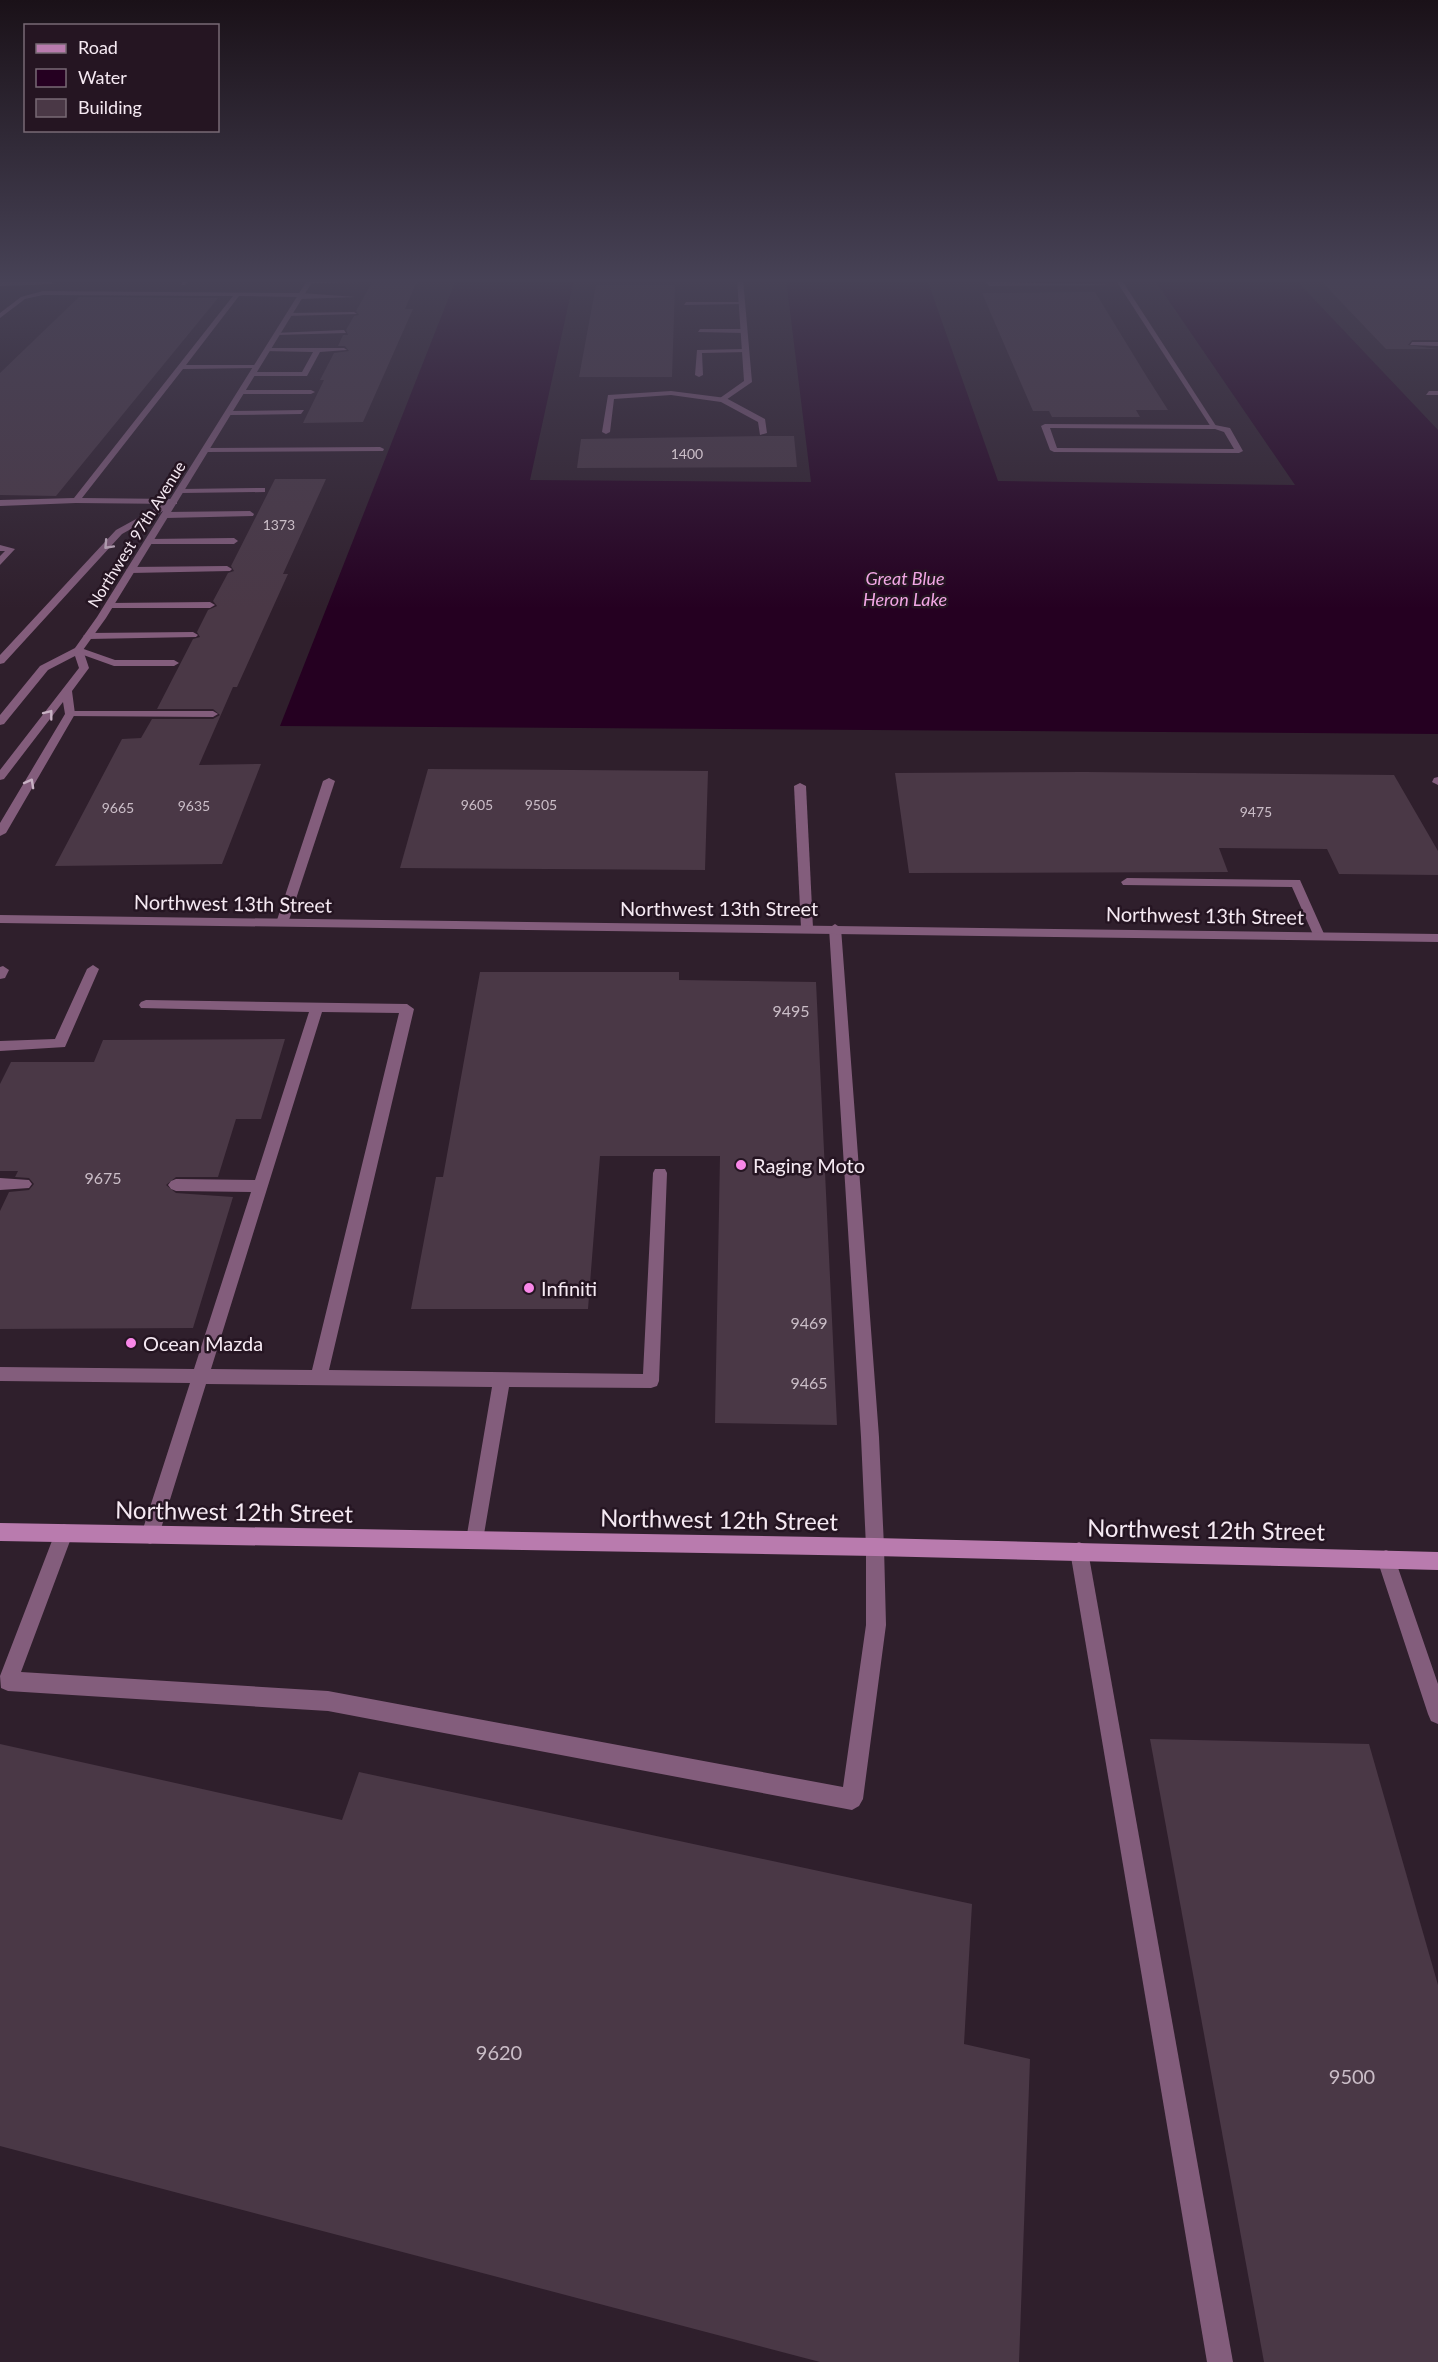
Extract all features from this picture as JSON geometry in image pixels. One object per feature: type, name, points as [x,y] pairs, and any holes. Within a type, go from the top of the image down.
[{"type":"main road","name":"Northwest 12th Street","points":[[0,1532],[875,1547],[1438,1560]]},
{"type":"street","points":[[76,500],[163,389]]},
{"type":"street","name":"Northwest 97th Avenue","points":[[0,722],[44,668],[78,650],[109,606],[244,389]]},
{"type":"street","points":[[723,400],[738,389]]},
{"type":"street","points":[[1190,389],[1215,427],[1227,430],[1239,451],[1054,450],[1044,426],[1215,427]]},
{"type":"street","points":[[242,392],[311,392]]},
{"type":"street","points":[[606,432],[611,397],[671,393],[723,400],[762,421],[763,433]]},
{"type":"street","points":[[1428,393],[1438,393]]},
{"type":"street","points":[[229,413],[301,412]]},
{"type":"street","points":[[206,450],[380,449]]},
{"type":"street","points":[[181,491],[262,490]]},
{"type":"street","points":[[0,502],[76,500],[174,502]]},
{"type":"street","points":[[0,661],[119,532],[174,502]]},
{"type":"street","points":[[166,515],[250,514]]},
{"type":"street","points":[[148,542],[234,541]]},
{"type":"street","points":[[0,548],[11,549],[0,562]]},
{"type":"street","points":[[131,570],[227,569]]},
{"type":"street","points":[[109,606],[210,605]]},
{"type":"street","points":[[88,636],[193,635]]},
{"type":"street","points":[[78,650],[114,663],[174,663]]},
{"type":"street","points":[[0,777],[84,668],[78,650]]},
{"type":"street","points":[[0,833],[70,714],[67,691]]},
{"type":"street","points":[[70,714],[213,714]]},
{"type":"street","points":[[282,923],[329,781]]},
{"type":"street","points":[[800,786],[807,928]]},
{"type":"street","points":[[1127,882],[1296,883],[1319,936]]},
{"type":"street","name":"Northwest 13th Street","points":[[0,919],[835,928],[1438,938]]},
{"type":"street","points":[[64,1533],[4,1681],[328,1701],[852,1799],[876,1625],[875,1547],[869,1425],[835,928]]},
{"type":"street","points":[[0,1046],[60,1044],[93,969]]},
{"type":"street","points":[[147,1005],[407,1009],[318,1379]]},
{"type":"street","points":[[150,1535],[202,1377],[317,1008]]},
{"type":"street","points":[[0,1374],[651,1381],[660,1173]]},
{"type":"street","points":[[0,1184],[24,1184]]},
{"type":"street","points":[[176,1185],[262,1186]]},
{"type":"street","points":[[475,1540],[501,1381]]},
{"type":"street","points":[[1079,1551],[1220,2362]]},
{"type":"street","points":[[1386,1559],[1438,1714]]},
{"type":"water","name":"Great Blue Heron Lake","points":[[413,389],[550,389],[530,480],[811,482],[800,389],[966,389],[998,481],[1295,485],[1229,389],[1399,389],[1438,430],[1438,734],[280,726]]},
{"type":"building","points":[[0,389],[143,389],[56,496],[0,495]]},
{"type":"building","points":[[319,389],[378,389],[363,422],[303,423]]},
{"type":"building","points":[[1024,389],[1155,389],[1168,410],[1136,410],[1140,417],[1052,417],[1049,411],[1033,411]]},
{"type":"building","points":[[794,436],[797,467],[577,468],[581,439]]},
{"type":"building","points":[[275,479],[326,479],[283,574],[288,574],[237,687],[233,687],[199,765],[261,764],[222,864],[55,866],[122,739],[141,738],[152,719],[213,719],[220,715],[213,709],[157,709],[193,639],[200,637],[197,632],[208,610],[217,606],[213,601],[228,573],[234,571],[231,566]]},
{"type":"building","points":[[428,769],[708,771],[705,870],[400,868]]},
{"type":"building","points":[[895,773],[1394,775],[1438,851],[1438,875],[1339,874],[1327,849],[1219,848],[1228,872],[909,873]]},
{"type":"building","points":[[480,972],[679,972],[679,980],[816,982],[837,1425],[715,1423],[720,1156],[600,1156],[588,1309],[411,1309],[436,1177],[443,1177]]},
{"type":"building","points":[[285,1039],[261,1119],[236,1119],[218,1177],[176,1177],[166,1185],[176,1193],[233,1197],[193,1328],[0,1329],[0,1211],[9,1192],[29,1190],[34,1184],[29,1178],[15,1177],[18,1171],[0,1171],[0,1084],[11,1062],[94,1062],[103,1040]]},
{"type":"building","points":[[1150,1739],[1369,1744],[1438,1985],[1438,2362],[1264,2362]]},
{"type":"building","points":[[0,1744],[342,1820],[359,1772],[972,1904],[964,2044],[1030,2059],[1019,2362],[820,2362],[0,2146]]},
{"type":"place","name":"Raging Moto","points":[[741,1165]]},
{"type":"place","name":"Infiniti","points":[[529,1288]]},
{"type":"place","name":"Ocean Mazda","points":[[131,1343]]}]
